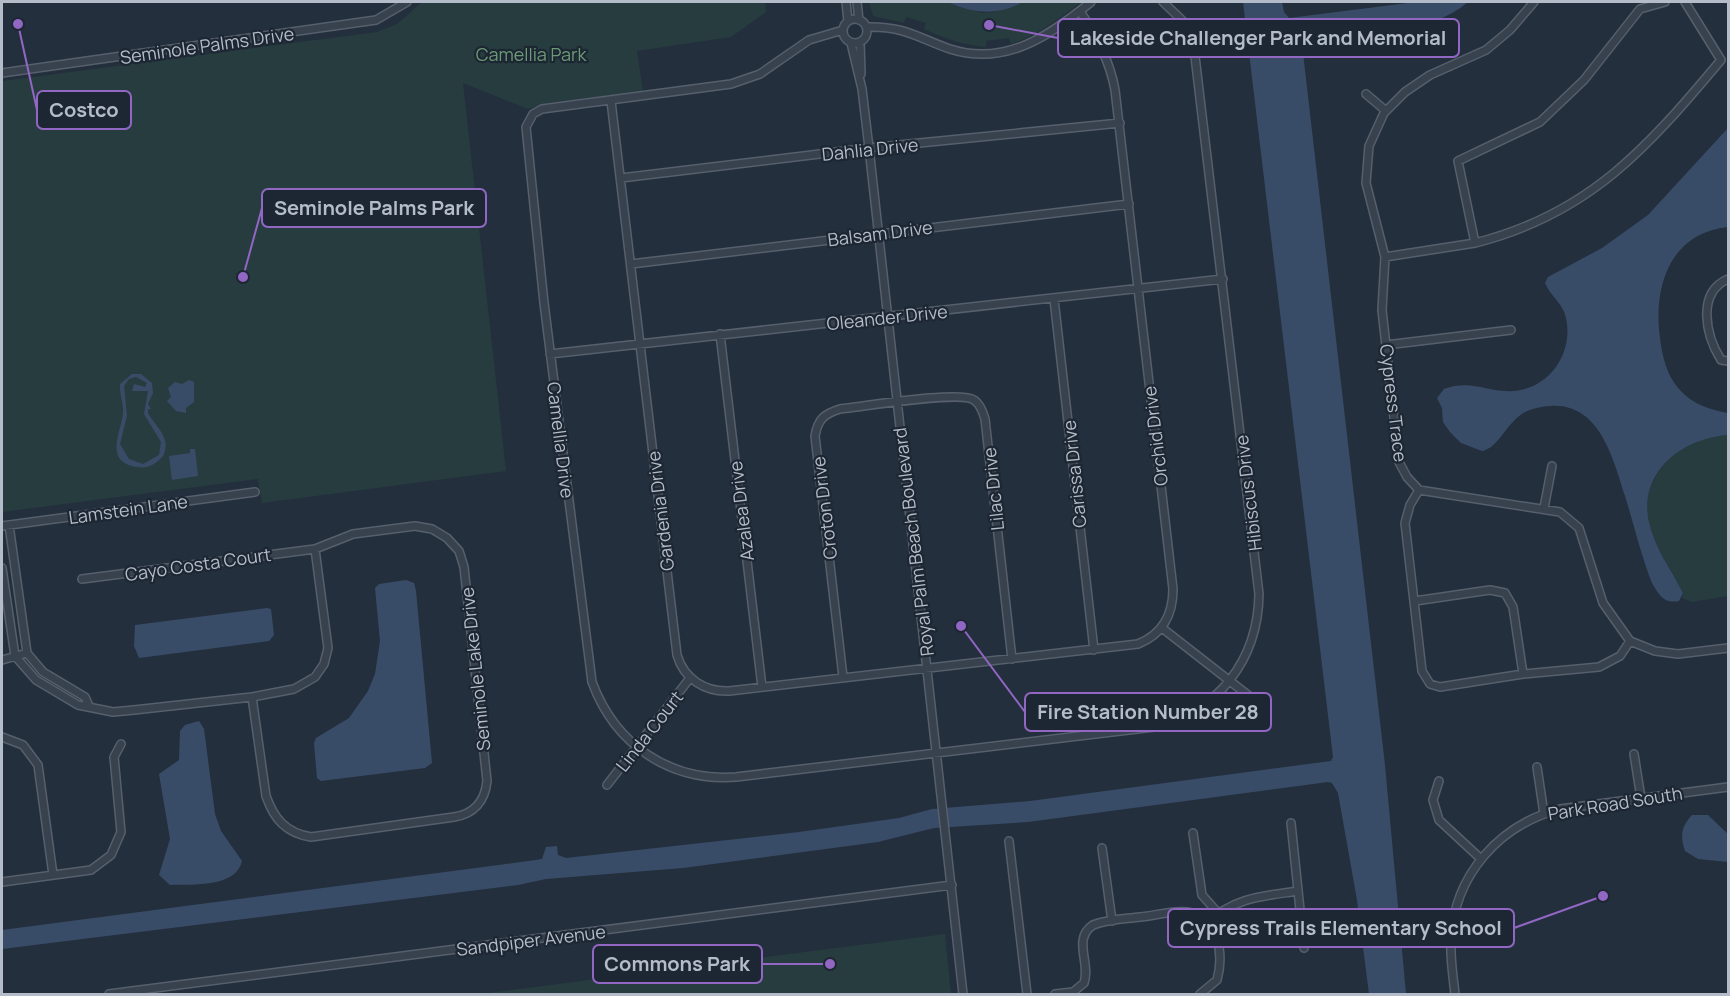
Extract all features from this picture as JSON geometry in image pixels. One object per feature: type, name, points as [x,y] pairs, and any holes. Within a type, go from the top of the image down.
[{"type":"street","name":"Seminole Palms Drive","points":[[2,73],[376,20],[407,2]]},
{"type":"street","points":[[846,2],[848,21],[843,34],[851,43],[861,42],[867,30]]},
{"type":"street","points":[[857,2],[859,20],[867,30]]},
{"type":"street","points":[[867,30],[885,28],[912,32],[951,49],[994,53],[1034,43],[1091,2]]},
{"type":"street","name":"Hibiscus Drive","points":[[937,753],[1154,728],[1194,712],[1231,681],[1252,642],[1259,611],[1259,594],[1194,48],[1185,23],[1163,2]]},
{"type":"street","name":"Cypress Trace","points":[[1419,489],[1407,477],[1399,462],[1382,292],[1385,257],[1366,171],[1372,135],[1386,111],[1417,83],[1472,58],[1498,41],[1534,2]]},
{"type":"street","points":[[1475,243],[1458,161],[1540,122],[1590,73],[1640,9],[1665,2]]},
{"type":"street","points":[[1385,257],[1475,243],[1537,223],[1594,190],[1641,149],[1721,60],[1685,2]]},
{"type":"street","name":"Orchid Drive","points":[[1080,11],[1100,45],[1112,72],[1120,123],[1173,589],[1172,607],[1162,628]]},
{"type":"street","points":[[848,21],[859,20]]},
{"type":"street","name":"Camellia Drive","points":[[843,34],[821,36],[801,44],[774,66],[746,80],[542,109],[530,117],[526,127],[550,354],[589,670],[605,712],[636,748],[675,770],[695,776],[725,778],[937,753]]},
{"type":"street","name":"Royal Palm Beach Boulevard","points":[[861,42],[861,89]]},
{"type":"street","name":"Royal Palm Beach Boulevard","points":[[851,43],[861,89],[869,148],[963,994]]},
{"type":"street","points":[[1366,94],[1386,111]]},
{"type":"street","name":"Gardenia Drive","points":[[611,101],[677,655],[690,678]]},
{"type":"street","name":"Dahlia Drive","points":[[621,178],[869,148],[1120,123]]},
{"type":"street","name":"Balsam Drive","points":[[631,264],[878,232],[1129,204]]},
{"type":"street","name":"Oleander Drive","points":[[550,354],[1223,279]]},
{"type":"street","points":[[1728,279],[1712,291],[1707,304],[1712,346],[1721,360],[1728,362]]},
{"type":"street","name":"Carissa Drive","points":[[1054,299],[1094,650]]},
{"type":"street","points":[[1386,345],[1511,330]]},
{"type":"street","name":"Azalea Drive","points":[[720,334],[762,687]]},
{"type":"street","name":"Lilac Drive","points":[[897,403],[965,396],[974,400],[981,408],[985,419],[1012,659]]},
{"type":"street","name":"Croton Drive","points":[[843,677],[815,436],[817,426],[828,413],[840,409],[897,403]]},
{"type":"street","points":[[1545,508],[1552,466]]},
{"type":"street","points":[[1630,640],[1620,656],[1606,665],[1574,671],[1523,674],[1440,687],[1430,684],[1422,671],[1416,601],[1405,523],[1410,506],[1419,489],[1560,512],[1579,528],[1603,603],[1630,640],[1654,651],[1678,654],[1728,648]]},
{"type":"street","name":"Lamstein Lane","points":[[5,526],[255,492]]},
{"type":"street","points":[[5,526],[27,653],[43,672],[85,697],[89,706]]},
{"type":"street","name":"Seminole Lake Drive","points":[[252,697],[266,796],[281,824],[295,833],[311,837],[454,818],[475,809],[484,796],[487,781],[464,567],[459,551],[440,533],[415,526],[352,534],[315,549]]},
{"type":"street","points":[[2,568],[15,656],[36,680],[78,705],[113,712],[252,697],[302,686],[315,677],[324,664],[327,640],[315,549]]},
{"type":"street","name":"Cayo Costa Court","points":[[82,579],[315,549]]},
{"type":"street","points":[[1416,601],[1490,590],[1505,593],[1513,607],[1523,674]]},
{"type":"street","points":[[7,603],[19,600]]},
{"type":"street","points":[[11,626],[23,625]]},
{"type":"street","points":[[690,678],[702,686],[718,691],[762,687],[1138,644],[1149,640],[1162,628],[1267,711]]},
{"type":"street","points":[[2,660],[27,653]]},
{"type":"street","points":[[46,686],[51,677]]},
{"type":"street","name":"Linda Court","points":[[607,785],[690,678]]},
{"type":"street","points":[[2,737],[23,745],[38,765],[53,875]]},
{"type":"street","points":[[2,882],[91,870],[105,862],[116,848],[121,823],[114,757],[121,744]]},
{"type":"street","points":[[1634,754],[1641,798]]},
{"type":"street","points":[[1537,767],[1544,814]]},
{"type":"street","points":[[1439,781],[1433,800],[1438,820],[1481,859]]},
{"type":"street","name":"Park Road South","points":[[1455,994],[1451,952],[1452,924],[1461,892],[1481,859],[1505,834],[1544,814],[1571,807],[1728,787]]},
{"type":"street","points":[[1291,822],[1304,948]]},
{"type":"street","points":[[1193,832],[1202,895],[1218,913]]},
{"type":"street","points":[[1009,841],[1027,994]]},
{"type":"street","points":[[1102,848],[1112,921]]},
{"type":"street","name":"Sandpiper Avenue","points":[[109,994],[952,885]]},
{"type":"street","points":[[1208,923],[1218,913],[1249,898],[1298,891]]},
{"type":"street","points":[[1055,994],[1073,992],[1081,987],[1085,979],[1084,936],[1093,924],[1184,912],[1200,916],[1208,923],[1218,943],[1220,962],[1216,980],[1200,994]]},
{"type":"green space","name":"Camellia Park","points":[[422,2],[765,2],[766,12],[731,37],[637,51],[643,91],[547,103],[528,109],[463,83],[506,471],[262,503],[258,479],[2,512],[2,81],[377,32],[397,24]]},
{"type":"green space","points":[[869,2],[948,2],[983,13],[995,12],[1023,2],[1081,2],[1031,36],[1011,44],[1009,38],[986,41],[986,47],[947,39],[924,29],[926,23],[906,17],[904,23],[873,16]]},
{"type":"green space","points":[[1728,435],[1728,596],[1692,602],[1682,598],[1683,593],[1659,550],[1649,522],[1647,504],[1658,473],[1668,461],[1696,443]]},
{"type":"green space","points":[[945,934],[951,994],[480,994]]},
{"type":"water","points":[[948,2],[1023,2],[1004,10],[986,12],[967,9]]},
{"type":"water","points":[[1243,2],[1282,2],[1284,12],[1289,18],[1416,2],[1468,2],[1453,13],[1414,27],[1371,33],[1310,37],[1302,44],[1385,765],[1406,994],[1369,994],[1357,900],[1338,793],[1332,783],[1328,782],[1028,822],[934,828],[878,842],[683,868],[546,879],[518,885],[2,949],[2,930],[536,860],[542,859],[546,847],[557,846],[558,855],[566,858],[799,832],[899,818],[932,809],[1030,801],[1331,761],[1333,757]]},
{"type":"water","points":[[1728,128],[1728,227],[1708,231],[1692,240],[1679,252],[1669,266],[1659,300],[1658,319],[1661,345],[1671,378],[1684,394],[1695,402],[1728,413],[1728,435],[1696,443],[1681,450],[1668,460],[1651,487],[1647,504],[1652,532],[1659,550],[1683,593],[1679,601],[1674,602],[1660,595],[1652,583],[1613,460],[1597,428],[1586,416],[1572,409],[1554,406],[1524,412],[1489,449],[1482,451],[1461,443],[1450,432],[1443,422],[1442,408],[1437,398],[1444,389],[1463,385],[1504,391],[1526,389],[1538,384],[1548,376],[1562,356],[1567,331],[1564,313],[1545,283],[1548,277],[1602,248],[1648,215]]},
{"type":"water","points":[[132,374],[141,374],[152,383],[153,393],[148,404],[151,409],[148,409],[148,413],[166,443],[163,456],[148,467],[127,464],[120,459],[117,453],[123,413],[120,384]],"holes":[[[136,377],[147,383],[145,387],[134,384],[132,391],[148,391],[144,414],[161,442],[159,455],[143,464],[129,459],[120,444],[127,416],[124,386],[129,379]]]},
{"type":"water","points":[[189,380],[194,382],[194,402],[186,408],[186,413],[176,411],[167,401],[171,397],[168,388],[175,382],[182,384]]},
{"type":"water","points":[[190,449],[195,449],[198,476],[172,480],[169,456],[190,453]]},
{"type":"water","points":[[406,580],[414,583],[416,591],[432,763],[425,768],[321,781],[317,778],[314,743],[316,738],[349,718],[368,691],[375,674],[380,641],[375,588],[379,584]]},
{"type":"water","points":[[271,609],[274,635],[269,641],[139,658],[134,646],[135,625]]},
{"type":"water","points":[[199,721],[204,729],[215,814],[221,831],[242,861],[238,870],[222,880],[212,883],[170,885],[159,875],[170,839],[159,774],[179,760],[180,731],[185,725]]},
{"type":"water","points":[[1692,815],[1708,815],[1728,834],[1728,862],[1698,859],[1685,851],[1682,832]]},
{"type":"place","name":"Costco","points":[[18,24]]},
{"type":"place","name":"Lakeside Challenger Park and Memorial","points":[[989,25]]},
{"type":"place","name":"Seminole Palms Park","points":[[243,277]]},
{"type":"place","name":"Fire Station Number 28","points":[[961,626]]},
{"type":"place","name":"Cypress Trails Elementary School","points":[[1603,896]]},
{"type":"place","name":"Commons Park","points":[[830,964]]}]
